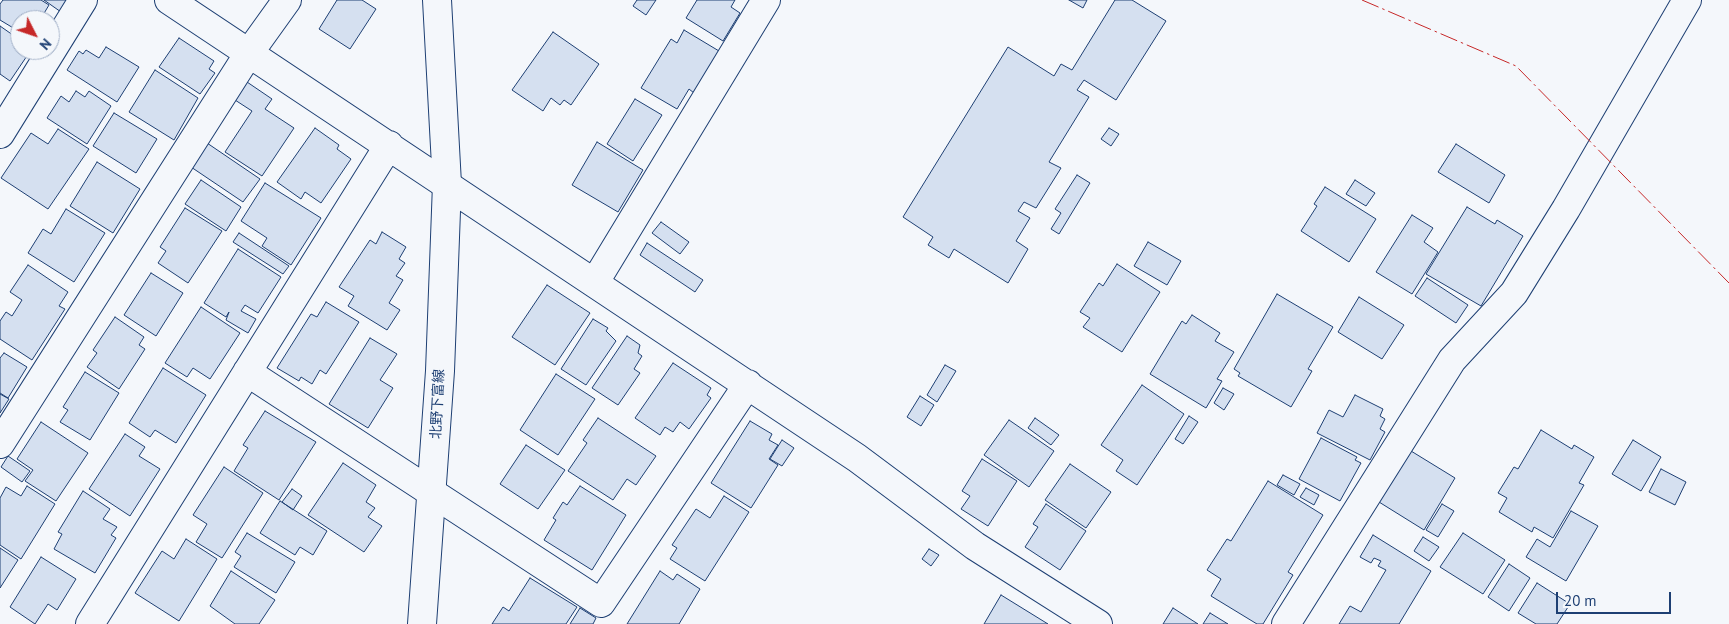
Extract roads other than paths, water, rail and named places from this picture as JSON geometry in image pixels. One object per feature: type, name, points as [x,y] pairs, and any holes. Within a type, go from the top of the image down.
[{"type":"street","points":[[0,134],[83,0]]},
{"type":"street","points":[[0,444],[249,53],[287,0]]},
{"type":"street","name":"北野下富線","points":[[422,624],[433,495],[447,184],[437,0]]},
{"type":"street","points":[[595,282],[766,0]]},
{"type":"street","points":[[1286,624],[1452,360],[1514,293],[1566,209],[1688,0]]},
{"type":"street","points":[[186,5],[249,53],[857,458],[975,546],[1098,624]]},
{"type":"street","points":[[90,624],[388,145]]},
{"type":"street","points":[[247,372],[601,603],[748,384]]}]
